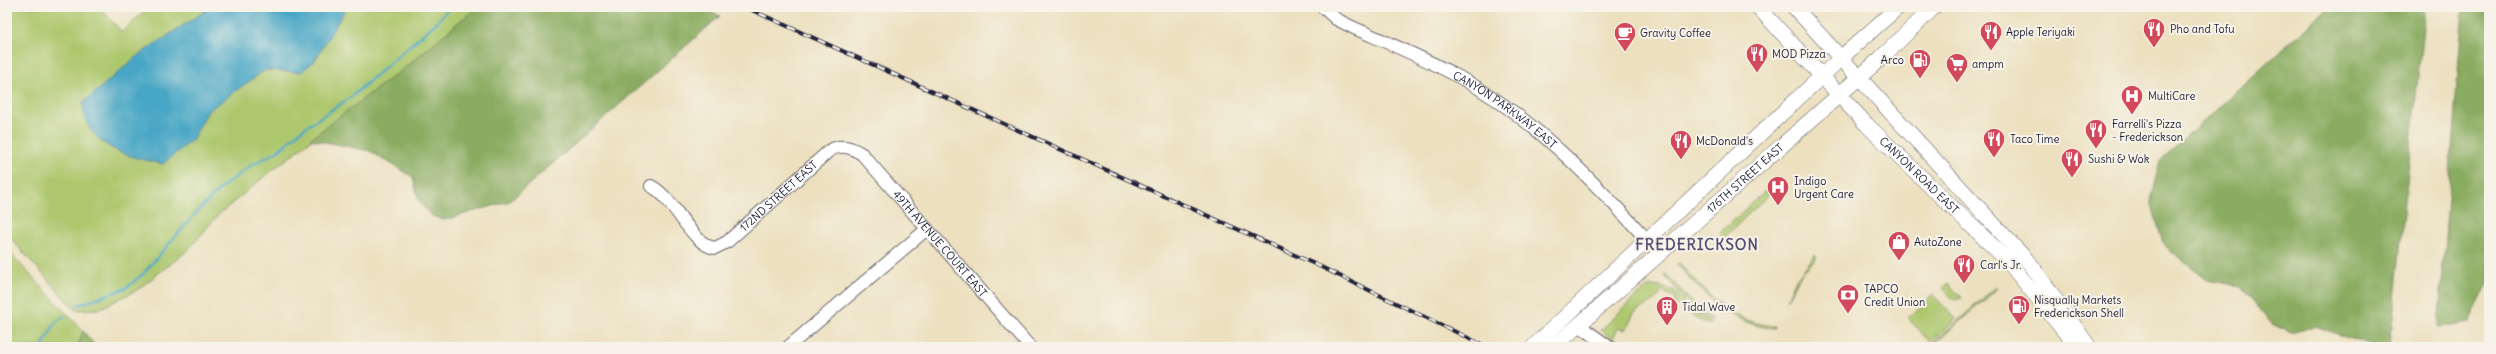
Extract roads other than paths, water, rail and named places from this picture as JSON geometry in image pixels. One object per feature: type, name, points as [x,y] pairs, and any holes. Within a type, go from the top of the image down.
[{"type":"main road","name":"CANYON ROAD EAST","points":[[1758,7],[1868,125],[2007,260],[2077,347]]},
{"type":"main road","name":"CANYON ROAD EAST","points":[[1794,7],[1860,76],[2032,266],[2089,347]]},
{"type":"main road","name":"176TH STREET EAST","points":[[1533,347],[1842,57],[1898,7]]},
{"type":"main road","name":"176TH STREET EAST","points":[[1554,347],[1840,94],[1934,7]]},
{"type":"street","name":"CANYON PARKWAY EAST","points":[[1322,7],[1336,18],[1352,27],[1459,77],[1519,117],[1604,193],[1659,253]]},
{"type":"street","name":"49TH AVENUE COURT EAST","points":[[846,146],[862,154],[1030,347]]},
{"type":"street","name":"172ND STREET EAST","points":[[651,186],[661,193],[700,240],[712,248],[727,242],[826,152],[834,148],[846,146]]},
{"type":"street","points":[[788,347],[927,229]]},
{"type":"street","points":[[1579,325],[1609,347]]},
{"type":"water","points":[[211,7],[347,7],[315,60],[301,72],[265,70],[208,111],[193,139],[163,164],[135,158],[122,153],[99,139],[91,130],[85,118],[83,103],[137,56]]},
{"type":"waterway","points":[[75,306],[126,288],[143,274],[194,215],[221,188],[250,166],[278,151],[303,129],[351,97],[437,22],[450,7]]},
{"type":"waterway","points":[[42,347],[55,323],[64,316]]},
{"type":"railway","points":[[745,7],[1319,266],[1487,347]]},
{"type":"place","name":"Pho and Tofu","points":[[2154,48]]},
{"type":"place","name":"Gravity Coffee","points":[[1625,52]]},
{"type":"place","name":"Apple Teriyaki","points":[[1991,52]]},
{"type":"place","name":"MOD Pizza","points":[[1757,74]]},
{"type":"place","name":"Arco","points":[[1920,80]]},
{"type":"place","name":"ampm","points":[[1957,84]]},
{"type":"place","name":"MultiCare","points":[[2132,116]]},
{"type":"place","name":"Farrelli's Pizza - Frederickson","points":[[2096,150]]},
{"type":"place","name":"Taco Time","points":[[1994,158]]},
{"type":"place","name":"McDonald's","points":[[1681,160]]},
{"type":"place","name":"Sushi & Wok","points":[[2072,178]]},
{"type":"place","name":"Indigo Urgent Care","points":[[1778,206]]},
{"type":"place","name":"AutoZone","points":[[1899,262]]},
{"type":"place","name":"Carl's Jr.","points":[[1964,284]]},
{"type":"place","name":"TAPCO Credit Union","points":[[1848,314]]},
{"type":"place","name":"Tidal Wave","points":[[1667,326]]},
{"type":"place","name":"Nisqually Markets Frederickson Shell","points":[[2019,326]]},
{"type":"district","name":"FREDERICKSON","points":[[1697,245]]}]
